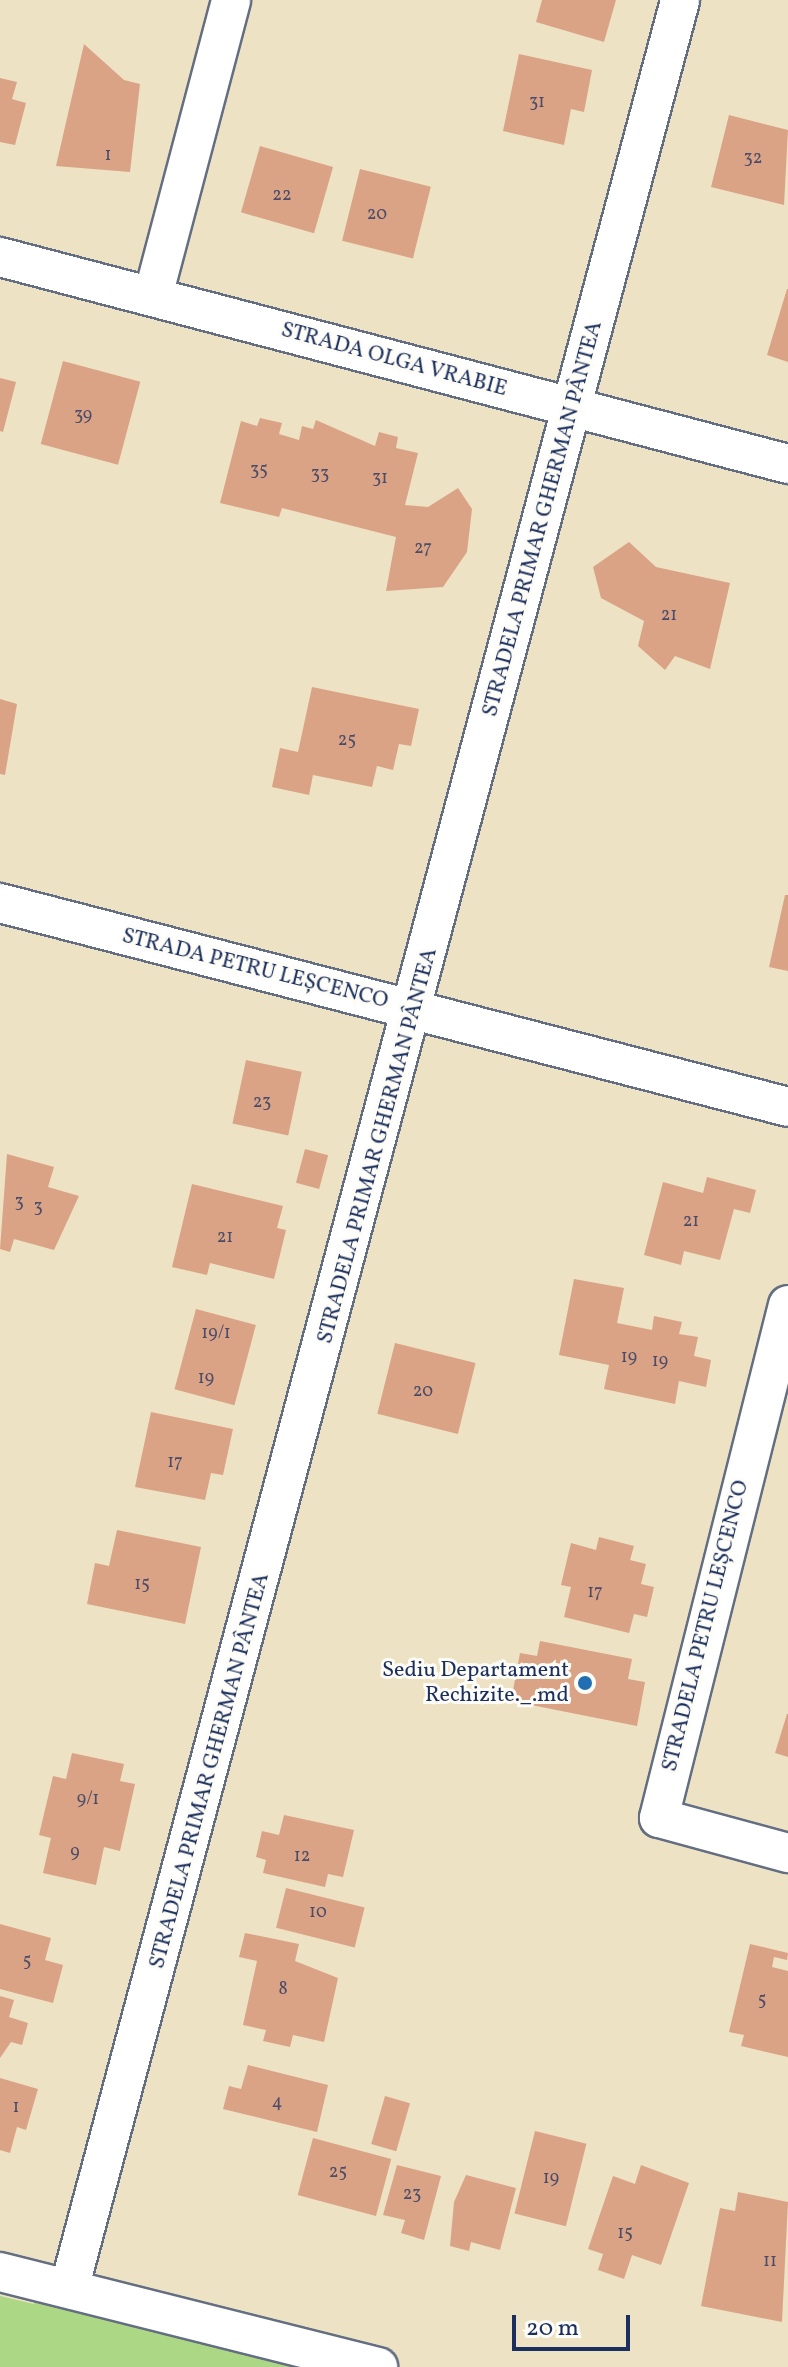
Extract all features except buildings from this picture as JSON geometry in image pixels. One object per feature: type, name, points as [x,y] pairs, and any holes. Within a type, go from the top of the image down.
[{"type":"street","points":[[153,296],[231,0]]},
{"type":"street","name":"STRADELA PRIMAR GHERMAN PÂNTEA","points":[[69,2289],[414,1010],[680,0]]},
{"type":"street","name":"STRADA OLGA VRABIE","points":[[0,257],[788,464]]},
{"type":"street","name":"STRADA PETRU LEȘCENCO","points":[[0,903],[788,1107]]},
{"type":"street","name":"STRADELA PETRU LEȘCENCO","points":[[788,1305],[659,1818],[788,1853]]},
{"type":"street","points":[[0,2272],[378,2367]]},
{"type":"green space","points":[[36,2294],[315,2367],[0,2367],[0,2296],[34,2304]]},
{"type":"place","name":"Sediu Departament Rechizite._.md","points":[[585,1683]]}]
